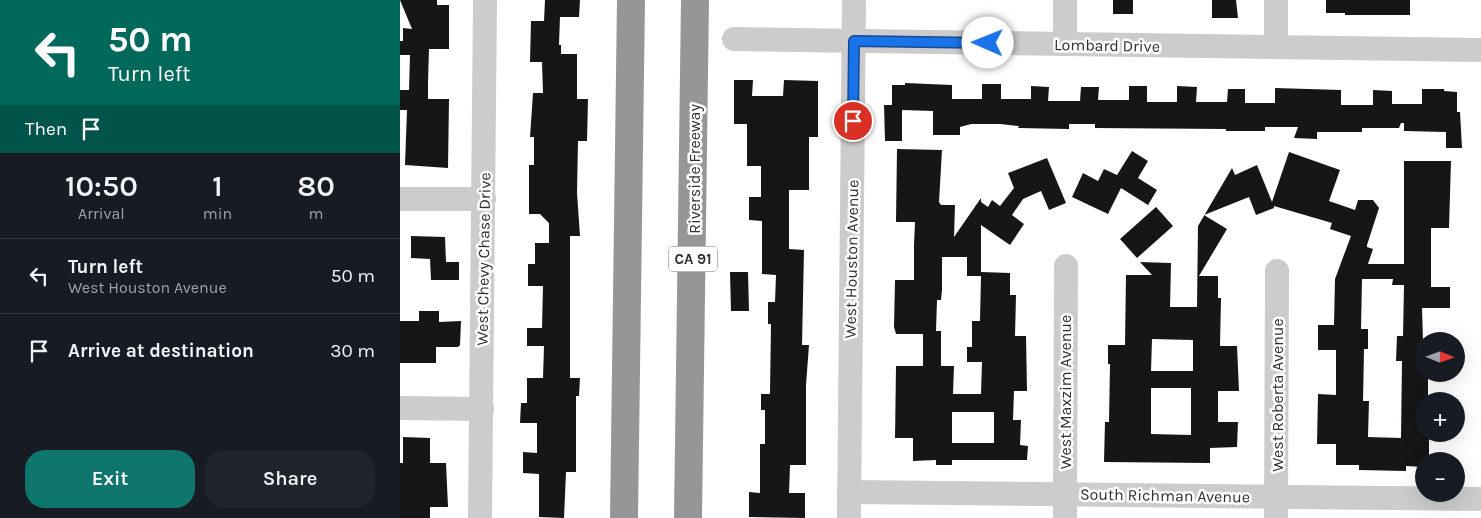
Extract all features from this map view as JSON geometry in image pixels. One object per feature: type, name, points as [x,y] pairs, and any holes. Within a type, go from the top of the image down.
[{"type":"highway","points":[[624,518],[631,0]]},
{"type":"highway","name":"Riverside Freeway","points":[[688,518],[695,0]]},
{"type":"street","name":"West Chevy Chase Drive","points":[[480,518],[485,0]]},
{"type":"street","name":"West Houston Avenue","points":[[849,518],[854,0]]},
{"type":"street","points":[[1065,0],[1065,44]]},
{"type":"street","points":[[1276,0],[1276,47]]},
{"type":"street","name":"Lombard Drive","points":[[734,39],[1481,50]]},
{"type":"street","points":[[400,199],[484,199]]},
{"type":"street","name":"West Maxzim Avenue","points":[[1065,518],[1066,266]]},
{"type":"street","name":"West Roberta Avenue","points":[[1276,508],[1277,271]]},
{"type":"street","points":[[400,408],[482,409]]},
{"type":"street","name":"South Richman Avenue","points":[[849,492],[1065,494],[1276,508],[1481,499]]},
{"type":"building","points":[[400,0],[437,0],[437,5],[449,5],[449,49],[429,49],[428,82],[428,99],[449,99],[448,168],[405,165],[407,110],[400,110],[400,90],[409,90],[410,55],[400,55],[400,41],[403,41],[403,28],[412,29]]},
{"type":"building","points":[[545,0],[580,0],[579,17],[560,17],[559,45],[561,45],[561,54],[577,54],[577,99],[588,99],[587,141],[578,141],[577,193],[580,236],[570,236],[570,378],[580,378],[579,396],[576,396],[576,472],[566,472],[564,518],[539,517],[539,474],[523,473],[523,452],[537,453],[537,423],[520,423],[521,403],[527,403],[527,378],[543,378],[544,346],[527,346],[527,328],[542,328],[543,286],[528,286],[528,264],[535,264],[535,243],[549,243],[549,223],[540,214],[529,214],[529,165],[534,165],[534,137],[530,137],[533,93],[543,93],[542,62],[530,62],[531,21],[544,21]]},
{"type":"building","points":[[1113,0],[1133,0],[1133,14],[1113,14]]},
{"type":"building","points":[[1212,0],[1236,0],[1238,18],[1212,18]]},
{"type":"building","points":[[1326,0],[1410,0],[1410,15],[1345,15],[1345,13],[1326,13]]},
{"type":"building","points":[[734,80],[753,80],[752,96],[783,96],[784,80],[818,81],[818,137],[809,137],[809,190],[789,190],[789,249],[804,250],[802,345],[809,345],[806,385],[806,465],[790,465],[789,493],[805,493],[805,518],[749,517],[749,492],[760,493],[760,444],[765,444],[765,410],[761,410],[761,394],[770,394],[771,324],[768,324],[768,302],[775,302],[776,275],[762,274],[762,221],[749,220],[749,197],[761,197],[761,166],[747,166],[747,124],[734,124]]},
{"type":"building","points":[[905,83],[952,85],[952,99],[982,99],[982,84],[1001,84],[1001,99],[1031,99],[1031,86],[1049,87],[1048,101],[1080,101],[1081,87],[1099,87],[1098,100],[1129,100],[1129,86],[1147,86],[1147,102],[1177,102],[1177,86],[1197,87],[1196,102],[1227,102],[1228,89],[1245,89],[1245,103],[1275,103],[1275,88],[1341,90],[1341,105],[1373,105],[1373,90],[1392,91],[1392,104],[1422,104],[1422,89],[1444,89],[1444,91],[1457,92],[1457,112],[1460,112],[1462,148],[1446,148],[1446,132],[1404,131],[1404,123],[1401,123],[1399,128],[1362,128],[1362,132],[1317,132],[1317,139],[1294,138],[1298,127],[1265,127],[1265,131],[1226,131],[1226,129],[1095,128],[1095,124],[1069,124],[1069,129],[1018,128],[1019,126],[1000,124],[971,124],[960,127],[960,135],[933,135],[933,111],[902,110],[902,141],[885,141],[884,105],[892,105],[892,85],[905,85]]},
{"type":"building","points":[[897,149],[942,150],[939,202],[941,205],[955,205],[954,237],[981,198],[981,202],[988,207],[992,200],[1000,206],[1014,188],[1008,173],[1047,158],[1066,203],[1049,210],[1041,191],[1023,199],[1012,215],[1024,224],[1010,245],[981,225],[981,272],[1010,273],[1010,295],[1016,295],[1015,336],[1026,336],[1027,391],[1014,391],[1013,420],[1021,420],[1020,445],[1028,446],[1027,460],[952,460],[952,465],[936,465],[936,460],[913,461],[913,438],[895,438],[896,366],[923,366],[923,334],[896,334],[894,327],[895,280],[914,280],[915,222],[896,222]],"holes":[[[942,257],[967,257],[967,276],[981,276],[980,321],[972,321],[972,347],[967,347],[967,362],[982,362],[981,394],[953,394],[954,366],[941,366],[941,331],[936,331],[937,300],[941,300],[942,290]],[[952,412],[994,412],[994,443],[952,443]]]},
{"type":"building","points":[[1132,151],[1148,161],[1138,178],[1157,190],[1148,205],[1121,188],[1108,214],[1072,197],[1083,173],[1098,181],[1104,169],[1117,175]]},
{"type":"building","points":[[1289,152],[1340,170],[1329,201],[1355,210],[1358,200],[1373,200],[1379,208],[1367,245],[1367,247],[1373,249],[1368,264],[1404,264],[1404,161],[1451,161],[1449,228],[1431,228],[1431,287],[1450,287],[1450,308],[1422,308],[1423,332],[1415,332],[1415,382],[1428,382],[1428,392],[1415,392],[1415,442],[1429,442],[1429,452],[1415,452],[1415,466],[1406,466],[1406,471],[1359,470],[1359,465],[1336,465],[1336,444],[1317,444],[1318,394],[1336,395],[1336,350],[1318,350],[1318,325],[1334,325],[1335,279],[1351,236],[1330,229],[1332,223],[1274,206],[1274,208],[1256,215],[1249,197],[1205,215],[1232,168],[1235,175],[1257,165],[1272,202]],"holes":[[[1362,279],[1393,279],[1392,285],[1404,285],[1403,336],[1397,336],[1396,361],[1402,361],[1401,438],[1368,437],[1369,401],[1363,401],[1364,349],[1368,349],[1368,329],[1361,329]]]},
{"type":"building","points":[[1156,207],[1173,226],[1137,258],[1120,239]]},
{"type":"building","points":[[1204,215],[1227,229],[1199,276],[1218,276],[1218,298],[1221,298],[1220,346],[1237,346],[1239,391],[1218,391],[1218,422],[1238,422],[1237,447],[1210,448],[1210,463],[1104,462],[1105,422],[1109,422],[1110,364],[1108,364],[1108,345],[1125,345],[1126,275],[1152,275],[1140,262],[1171,263],[1170,307],[1197,307],[1198,226]],"holes":[[[1152,339],[1193,340],[1193,371],[1151,371]],[[1151,388],[1191,388],[1191,435],[1151,434]]]},
{"type":"building","points":[[411,236],[445,237],[446,262],[459,262],[459,280],[431,280],[430,259],[411,258]]},
{"type":"building","points":[[730,272],[748,272],[749,311],[731,311]]},
{"type":"building","points":[[419,311],[439,311],[439,322],[461,321],[460,345],[458,347],[436,347],[436,363],[400,363],[400,321],[419,321]]},
{"type":"building","points":[[403,437],[430,438],[430,463],[446,463],[448,507],[430,507],[430,518],[400,518],[400,463],[403,463]]},
{"type":"route","points":[[853,121],[854,41],[988,43]]}]
